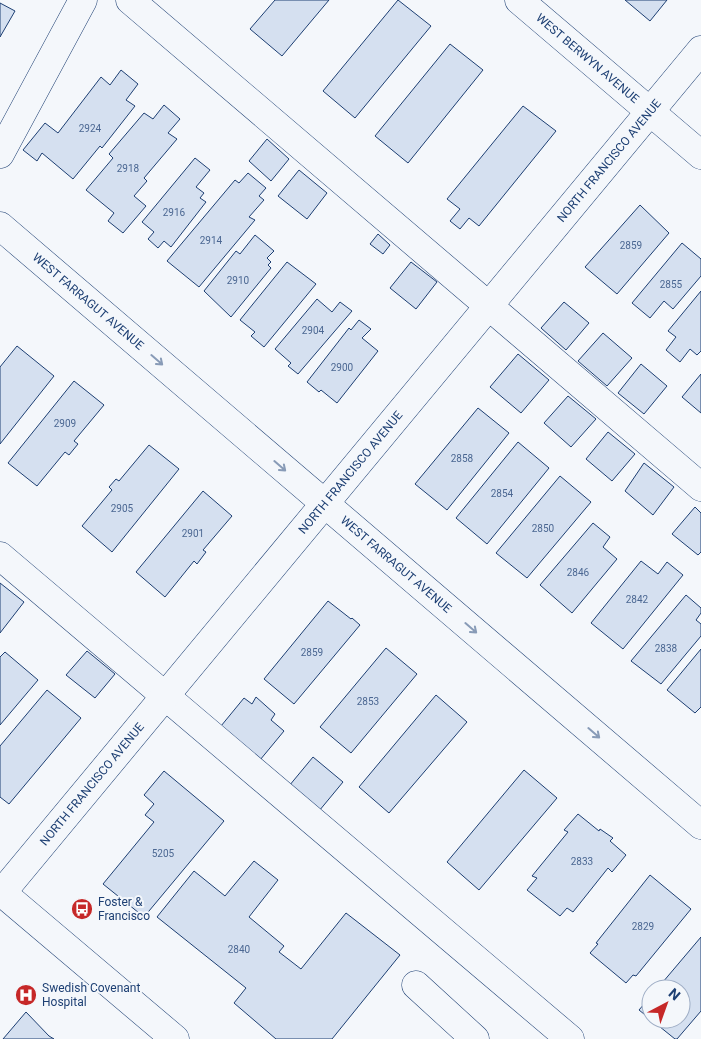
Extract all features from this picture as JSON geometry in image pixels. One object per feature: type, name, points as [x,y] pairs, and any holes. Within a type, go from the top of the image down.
[{"type":"street","points":[[0,154],[83,0]]},
{"type":"street","points":[[130,0],[701,487]]},
{"type":"street","name":"WEST BERWYN AVENUE","points":[[519,0],[701,155]]},
{"type":"street","name":"NORTH FRANCISCO AVENUE","points":[[1,893],[701,50]]},
{"type":"street","name":"WEST FARRAGUT AVENUE","points":[[0,226],[701,825]]},
{"type":"street","points":[[0,556],[166,696],[553,1034]]},
{"type":"street","points":[[1,893],[174,1039]]},
{"type":"street","points":[[416,985],[475,1039]]},
{"type":"building","points":[[275,0],[329,0],[282,56],[250,29]]},
{"type":"building","points":[[398,0],[431,26],[355,118],[323,91]]},
{"type":"building","points":[[625,0],[667,0],[650,21]]},
{"type":"building","points":[[0,3],[15,11],[0,37]]},
{"type":"building","points":[[450,44],[483,70],[408,163],[375,136]]},
{"type":"building","points":[[121,70],[138,84],[126,100],[135,106],[102,148],[100,146],[73,179],[42,153],[37,161],[23,150],[45,123],[58,133],[101,77],[110,85]]},
{"type":"building","points":[[164,105],[180,119],[168,133],[177,139],[144,178],[147,181],[134,196],[146,206],[123,233],[108,221],[114,213],[86,190],[113,158],[109,154],[144,113],[153,119]]},
{"type":"building","points":[[523,106],[556,131],[479,226],[469,218],[460,229],[450,221],[460,209],[447,199]]},
{"type":"building","points":[[267,139],[289,159],[271,181],[249,161]]},
{"type":"building","points":[[195,158],[210,170],[196,187],[204,193],[200,198],[206,202],[171,247],[164,241],[158,248],[148,239],[154,232],[142,222]]},
{"type":"building","points":[[299,170],[327,193],[307,219],[278,196]]},
{"type":"building","points":[[248,173],[266,188],[259,196],[264,200],[249,217],[255,220],[199,287],[167,261],[235,180],[239,183]]},
{"type":"building","points":[[640,205],[669,233],[617,294],[585,267]]},
{"type":"building","points":[[378,234],[390,245],[383,254],[370,244]]},
{"type":"building","points":[[255,235],[274,251],[267,258],[271,262],[268,265],[271,268],[231,317],[204,291],[236,251],[240,254]]},
{"type":"building","points":[[682,243],[701,259],[701,276],[673,309],[664,301],[650,318],[632,303]]},
{"type":"building","points":[[287,262],[316,284],[264,347],[251,336],[255,332],[240,320]]},
{"type":"building","points":[[411,262],[437,282],[416,309],[390,288]]},
{"type":"building","points":[[701,291],[701,351],[697,355],[690,349],[680,362],[666,350],[676,337],[668,331]]},
{"type":"building","points":[[317,299],[332,312],[340,302],[352,311],[298,374],[288,366],[291,363],[275,349]]},
{"type":"building","points":[[564,302],[589,323],[566,350],[541,328]]},
{"type":"building","points":[[359,320],[371,329],[362,338],[378,351],[337,403],[307,382],[349,328],[351,330]]},
{"type":"building","points":[[603,333],[632,358],[607,386],[578,361]]},
{"type":"building","points":[[17,346],[54,376],[0,444],[0,367]]},
{"type":"building","points":[[518,354],[549,380],[521,413],[490,387]]},
{"type":"building","points":[[641,364],[667,386],[644,414],[618,393]]},
{"type":"building","points":[[701,374],[701,413],[682,397]]},
{"type":"building","points":[[74,381],[104,405],[74,441],[78,444],[69,455],[65,452],[37,486],[8,463]]},
{"type":"building","points":[[568,396],[596,419],[571,447],[544,423]]},
{"type":"building","points":[[478,408],[509,433],[447,510],[415,484]]},
{"type":"building","points":[[608,432],[635,454],[612,481],[586,459]]},
{"type":"building","points":[[518,442],[549,468],[487,544],[456,518]]},
{"type":"building","points":[[149,445],[179,469],[112,552],[82,526],[112,490],[109,487],[116,479],[119,481]]},
{"type":"building","points":[[644,463],[674,487],[653,515],[625,491]]},
{"type":"building","points":[[560,476],[591,502],[527,578],[496,553]]},
{"type":"building","points":[[203,491],[232,516],[203,550],[206,552],[197,564],[194,561],[165,597],[136,572]]},
{"type":"building","points":[[695,507],[701,513],[701,552],[698,555],[672,534]]},
{"type":"building","points":[[593,523],[610,537],[603,547],[617,559],[572,613],[540,585]]},
{"type":"building","points":[[641,561],[658,574],[667,562],[683,575],[623,649],[591,623]]},
{"type":"building","points":[[0,583],[24,602],[0,633]]},
{"type":"building","points":[[686,595],[701,608],[701,613],[696,620],[701,624],[701,636],[661,684],[631,661]]},
{"type":"building","points":[[328,601],[360,625],[294,704],[264,679]]},
{"type":"building","points":[[386,648],[417,674],[351,753],[320,727]]},
{"type":"building","points":[[701,649],[701,707],[695,713],[667,690]]},
{"type":"building","points":[[87,651],[115,674],[95,698],[66,675]]},
{"type":"building","points":[[5,652],[38,680],[0,725],[0,657]]},
{"type":"building","points":[[47,690],[81,718],[9,804],[0,797],[0,746]]},
{"type":"building","points":[[436,695],[467,722],[389,813],[359,787]]},
{"type":"building","points":[[256,697],[275,714],[271,720],[284,731],[260,760],[221,726],[244,698],[252,704]]},
{"type":"building","points":[[313,757],[343,782],[319,811],[289,786]]},
{"type":"building","points":[[524,770],[557,798],[479,890],[447,862]]},
{"type":"building","points":[[164,771],[224,821],[144,917],[103,884],[154,822],[145,815],[154,804],[144,795]]},
{"type":"building","points":[[578,814],[599,831],[600,829],[613,838],[610,841],[626,855],[612,872],[608,868],[573,912],[567,908],[560,916],[527,890],[537,878],[532,876],[568,832],[564,830]]},
{"type":"building","points":[[254,861],[278,880],[249,917],[284,946],[279,952],[301,969],[346,913],[400,955],[332,1039],[276,1039],[234,1003],[246,988],[157,917],[194,871],[225,896]]},
{"type":"building","points":[[650,875],[691,909],[636,976],[633,975],[626,983],[590,953]]},
{"type":"building","points":[[701,937],[701,1011],[691,1023],[691,979],[665,979]]},
{"type":"building","points":[[26,1012],[49,1036],[54,1039],[3,1039]]},
{"type":"building","points":[[663,1029],[686,1029],[675,1039]]},
{"type":"place","name":"Foster & Francisco","points":[[82,909]]},
{"type":"place","name":"Swedish Covenant Hospital","points":[[26,995]]}]
